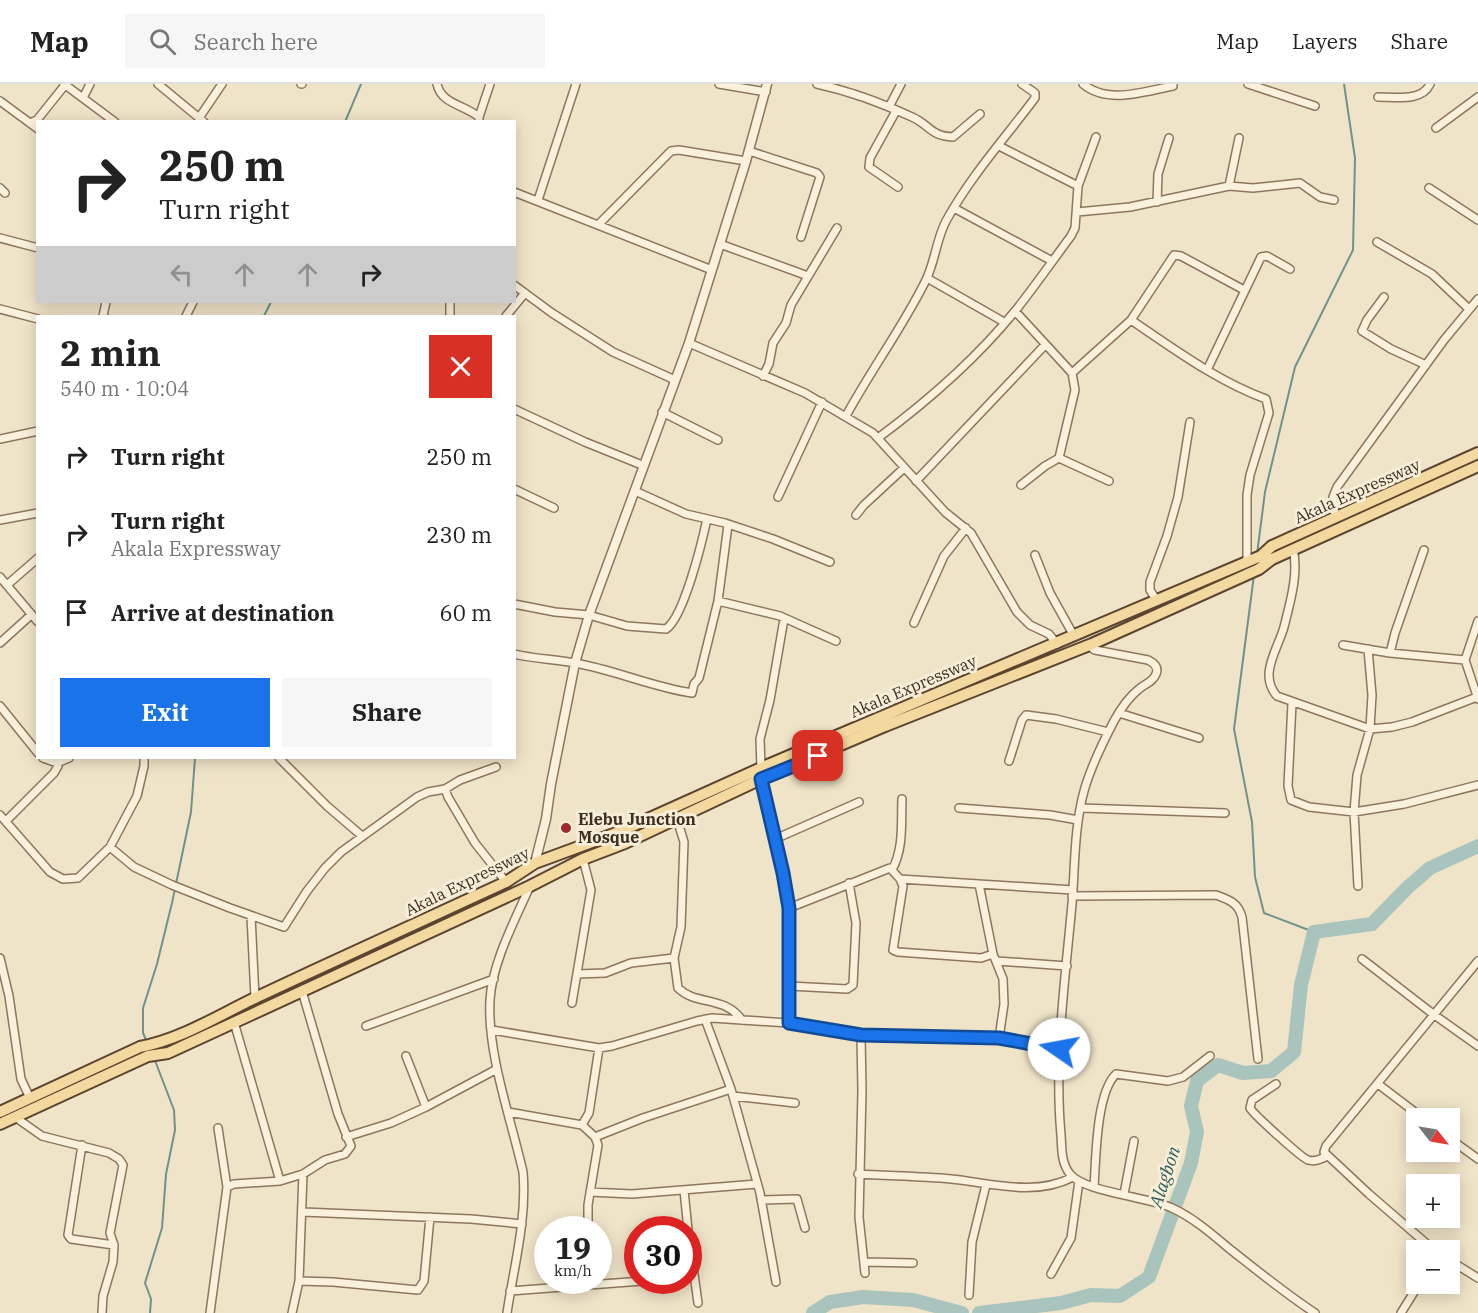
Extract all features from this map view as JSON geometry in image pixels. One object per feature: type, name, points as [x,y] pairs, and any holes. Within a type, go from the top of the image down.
[{"type":"main road","name":"Akala Expressway","points":[[0,1124],[148,1056],[168,1053],[530,886],[583,859],[677,819],[761,773],[1092,644],[1259,570],[1272,559],[1478,453]]},
{"type":"main road","name":"Akala Expressway","points":[[0,1112],[140,1047],[159,1044],[212,1020],[507,882],[535,863],[619,832],[761,773],[1016,659],[1057,644],[1261,556],[1272,546],[1335,518],[1478,466]]},
{"type":"main road","points":[[1016,659],[1020,673]]},
{"type":"main road","points":[[619,832],[624,843]]},
{"type":"street","points":[[38,120],[65,84],[112,120]]},
{"type":"street","points":[[83,98],[90,84]]},
{"type":"street","points":[[158,84],[201,120],[222,84]]},
{"type":"street","points":[[437,84],[439,93],[445,99],[474,112],[479,119]]},
{"type":"street","points":[[479,119],[490,84]]},
{"type":"street","points":[[538,200],[576,84]]},
{"type":"street","points":[[535,863],[546,819],[575,663],[589,615],[635,491],[642,465],[689,343],[746,161],[766,88],[719,84]]},
{"type":"street","points":[[817,84],[914,117],[940,136],[953,137],[980,114]]},
{"type":"street","points":[[898,187],[869,167],[870,158],[902,84]]},
{"type":"street","points":[[846,416],[903,324],[927,278],[945,222],[1035,98],[1035,93],[1022,84]]},
{"type":"street","points":[[1083,84],[1101,94],[1117,96],[1173,86],[1173,84]]},
{"type":"street","points":[[1248,84],[1315,106]]},
{"type":"street","points":[[1378,98],[1419,96],[1430,84]]},
{"type":"street","points":[[1436,128],[1478,97]]},
{"type":"street","points":[[0,101],[36,128]]},
{"type":"street","points":[[30,123],[36,121]]},
{"type":"street","points":[[878,438],[922,404],[983,346],[1015,310],[1071,236],[1075,228],[1078,186],[1096,137]]},
{"type":"street","points":[[1157,202],[1158,174],[1169,138]]},
{"type":"street","points":[[1229,186],[1239,138]]},
{"type":"street","points":[[999,146],[1078,186]]},
{"type":"street","points":[[598,225],[671,151],[679,150],[746,161]]},
{"type":"street","points":[[749,151],[813,171],[820,177],[801,237]]},
{"type":"street","points":[[1077,212],[1130,207],[1229,186],[1253,188],[1300,183],[1320,197],[1335,200]]},
{"type":"street","points":[[1428,188],[1478,220]]},
{"type":"street","points":[[516,193],[712,270]]},
{"type":"street","points":[[954,208],[1052,261]]},
{"type":"street","points":[[763,376],[769,364],[773,343],[786,323],[791,305],[837,228]]},
{"type":"street","points":[[0,238],[36,247]]},
{"type":"street","points":[[1377,242],[1432,274],[1469,309]]},
{"type":"street","points":[[720,244],[808,276]]},
{"type":"street","points":[[1072,373],[1131,320],[1174,255],[1181,256],[1244,290]]},
{"type":"street","points":[[1207,370],[1263,255],[1290,269]]},
{"type":"street","points":[[927,278],[1004,322]]},
{"type":"street","points":[[516,286],[552,314],[613,352],[675,380]]},
{"type":"street","points":[[507,315],[525,292]]},
{"type":"street","points":[[1384,297],[1362,331],[1391,349],[1426,365]]},
{"type":"street","points":[[1335,518],[1333,497],[1337,487],[1426,365],[1478,299]]},
{"type":"street","points":[[0,309],[36,318]]},
{"type":"street","points":[[1015,310],[1072,373],[1075,390],[1059,458],[1021,485]]},
{"type":"street","points":[[1131,320],[1207,370],[1266,399],[1268,403],[1269,412],[1250,475],[1247,495],[1247,562]]},
{"type":"street","points":[[689,343],[822,402],[873,433],[945,512],[966,528],[977,542],[1017,612],[1030,625],[1047,633],[1057,644]]},
{"type":"street","points":[[916,481],[1045,345]]},
{"type":"street","points":[[778,497],[822,402]]},
{"type":"street","points":[[516,410],[642,465]]},
{"type":"street","points":[[662,412],[718,440]]},
{"type":"street","points":[[1157,601],[1150,590],[1150,582],[1178,497],[1190,422]]},
{"type":"street","points":[[0,439],[36,431]]},
{"type":"street","points":[[1059,458],[1109,481]]},
{"type":"street","points":[[856,515],[904,468]]},
{"type":"street","points":[[516,490],[554,508]]},
{"type":"street","points":[[635,491],[686,514],[773,539],[830,562]]},
{"type":"street","points":[[0,520],[36,513]]},
{"type":"street","points":[[516,604],[555,612],[589,615],[640,628],[661,630],[669,627],[693,574],[707,519]]},
{"type":"street","points":[[516,654],[575,663],[620,674],[634,680],[693,693],[694,684],[699,678],[718,602],[728,525]]},
{"type":"street","points":[[914,623],[944,556],[966,528]]},
{"type":"street","points":[[1293,549],[1296,566],[1292,592],[1284,628],[1271,659],[1269,676],[1277,696],[1292,703],[1370,729],[1412,722],[1477,698],[1465,660],[1478,621]]},
{"type":"street","points":[[1390,653],[1424,550]]},
{"type":"street","points":[[1035,555],[1050,593],[1074,636]]},
{"type":"street","points":[[7,585],[36,560]]},
{"type":"street","points":[[0,577],[36,620]]},
{"type":"street","points":[[718,602],[780,616],[836,641]]},
{"type":"street","points":[[0,643],[31,615]]},
{"type":"street","points":[[784,619],[770,700],[760,739],[761,773],[789,908],[789,1023]]},
{"type":"street","points":[[1092,644],[1095,650],[1141,657],[1156,667],[1155,677],[1139,689],[1119,713],[1108,732],[1092,766],[1078,820],[1059,1049],[1060,1121],[1064,1162],[1076,1179],[1094,1186],[1153,1200],[1193,1219],[1280,1289],[1315,1313]]},
{"type":"street","points":[[1343,645],[1390,653],[1465,660]]},
{"type":"street","points":[[1358,886],[1354,812],[1357,775],[1370,729],[1372,695],[1368,649]]},
{"type":"street","points":[[1470,678],[1478,675]]},
{"type":"street","points":[[1292,703],[1288,786],[1291,800],[1309,807],[1354,812],[1404,804],[1478,785]]},
{"type":"street","points":[[0,706],[36,751]]},
{"type":"street","points":[[1119,713],[1199,738]]},
{"type":"street","points":[[1009,761],[1022,720],[1026,715],[1056,719],[1108,732]]},
{"type":"street","points":[[45,759],[57,764],[67,759]]},
{"type":"street","points":[[0,815],[50,872],[63,879],[78,878],[110,848],[137,796],[144,759]]},
{"type":"street","points":[[280,759],[327,806],[362,836]]},
{"type":"street","points":[[6,821],[54,773],[57,764]]},
{"type":"street","points":[[110,848],[134,867],[185,891],[251,916],[281,926],[287,925],[307,891],[325,868],[362,836],[417,797],[428,792],[446,789],[460,780],[496,767]]},
{"type":"street","points":[[446,789],[448,797],[475,843],[507,882]]},
{"type":"street","points":[[892,870],[898,859],[901,842],[902,799]]},
{"type":"street","points":[[775,839],[859,802]]},
{"type":"street","points":[[959,808],[1050,815],[1078,820]]},
{"type":"street","points":[[1081,808],[1225,813]]},
{"type":"street","points":[[677,819],[684,842],[681,927],[674,958],[678,988],[682,992],[732,1008],[742,1020]]},
{"type":"street","points":[[572,1003],[591,890],[583,859]]},
{"type":"street","points":[[789,908],[888,868],[900,879],[903,886],[893,950],[981,958],[993,954]]},
{"type":"street","points":[[900,879],[1073,893],[1216,895],[1232,901],[1240,908],[1242,918],[1258,1059]]},
{"type":"street","points":[[789,986],[847,989],[853,986],[856,923],[849,883]]},
{"type":"street","points":[[979,884],[993,954],[1002,978],[1004,1004],[999,1038]]},
{"type":"street","points":[[507,1313],[522,1224],[524,1189],[523,1172],[497,1069],[490,999],[506,943],[530,886]]},
{"type":"street","points":[[251,916],[255,998]]},
{"type":"street","points":[[0,958],[9,996],[21,1079],[30,1098]]},
{"type":"street","points":[[577,974],[605,973],[631,963],[674,958]]},
{"type":"street","points":[[1362,959],[1478,1046]]},
{"type":"street","points":[[997,961],[1066,966]]},
{"type":"street","points":[[1422,1240],[1324,1152],[1326,1146],[1478,961]]},
{"type":"street","points":[[366,1026],[494,979]]},
{"type":"street","points":[[227,1186],[280,1181],[303,1174],[325,1160],[345,1154],[351,1146],[346,1137],[302,991]]},
{"type":"street","points":[[492,1030],[599,1048],[612,1047],[705,1019],[742,1020],[789,1023],[861,1035],[999,1038],[1059,1049]]},
{"type":"street","points":[[705,1019],[732,1093],[757,1184],[776,1282]]},
{"type":"street","points":[[234,1022],[280,1181]]},
{"type":"street","points":[[861,1035],[862,1091],[858,1174],[859,1217],[865,1273]]},
{"type":"street","points":[[582,1125],[588,1117],[599,1048]]},
{"type":"street","points":[[406,1056],[426,1107]]},
{"type":"street","points":[[1094,1186],[1099,1127],[1108,1083],[1112,1077],[1116,1074],[1168,1082],[1177,1080],[1210,1056]]},
{"type":"street","points":[[346,1137],[392,1123],[497,1069]]},
{"type":"street","points":[[1276,1084],[1252,1100],[1250,1108],[1252,1112],[1296,1153],[1308,1160],[1318,1160],[1327,1156]]},
{"type":"street","points":[[1378,1084],[1410,1108]]},
{"type":"street","points":[[595,1137],[644,1118],[732,1093],[795,1103]]},
{"type":"street","points":[[508,1112],[582,1125],[595,1137],[598,1145],[590,1192],[589,1216]]},
{"type":"street","points":[[15,1118],[42,1136],[109,1153],[123,1165],[110,1233],[114,1245],[113,1262],[103,1296],[102,1313]]},
{"type":"street","points":[[210,1313],[227,1186],[218,1128]]},
{"type":"street","points":[[1124,1194],[1134,1141]]},
{"type":"street","points":[[82,1145],[68,1235],[71,1239],[114,1245]]},
{"type":"street","points":[[1460,1146],[1478,1159]]},
{"type":"street","points":[[292,1313],[299,1281],[303,1174]]},
{"type":"street","points":[[858,1174],[950,1179],[1004,1187],[1053,1185],[1076,1179]]},
{"type":"street","points":[[1051,1274],[1071,1238],[1076,1179]]},
{"type":"street","points":[[590,1192],[632,1194],[757,1184]]},
{"type":"street","points":[[969,1295],[972,1242],[986,1185]]},
{"type":"street","points":[[684,1190],[687,1216]]},
{"type":"street","points":[[761,1200],[797,1199],[805,1228]]},
{"type":"street","points":[[303,1212],[430,1217],[522,1224]]},
{"type":"street","points":[[299,1281],[333,1281],[418,1290],[424,1281],[430,1217]]},
{"type":"street","points":[[864,1262],[913,1263]]},
{"type":"street","points":[[1460,1267],[1478,1278]]},
{"type":"street","points":[[510,1291],[534,1289]]},
{"type":"street","points":[[695,1294],[698,1303]]},
{"type":"street","points":[[1401,1313],[1413,1294]]},
{"type":"waterway","points":[[346,120],[361,84]]},
{"type":"waterway","points":[[1257,554],[1265,492],[1295,367],[1353,250],[1355,158],[1344,84]]},
{"type":"waterway","points":[[264,315],[270,303]]},
{"type":"waterway","points":[[1254,575],[1234,729],[1252,822],[1255,877],[1264,913],[1314,932]]},
{"type":"waterway","points":[[147,1042],[143,1033],[143,1008],[172,903],[191,812],[195,759]]},
{"type":"waterway","name":"Alagbon","points":[[979,1313],[1061,1303],[1091,1295],[1120,1296],[1149,1277],[1191,1163],[1197,1132],[1191,1106],[1197,1081],[1218,1065],[1243,1073],[1271,1071],[1294,1052],[1301,985],[1314,932],[1372,924],[1430,868],[1478,846]]},
{"type":"waterway","points":[[150,1313],[151,1299],[145,1283],[162,1228],[166,1174],[175,1130],[174,1110],[154,1058]]},
{"type":"waterway","name":"Alagbon","points":[[813,1313],[830,1302],[863,1297],[913,1300],[962,1313]]},
{"type":"place","name":"Elebu Junction Mosque","points":[[566,828]]},
{"type":"route","points":[[818,756],[761,779],[789,908],[789,1023],[861,1035],[953,1035],[999,1038],[1059,1049]]}]
